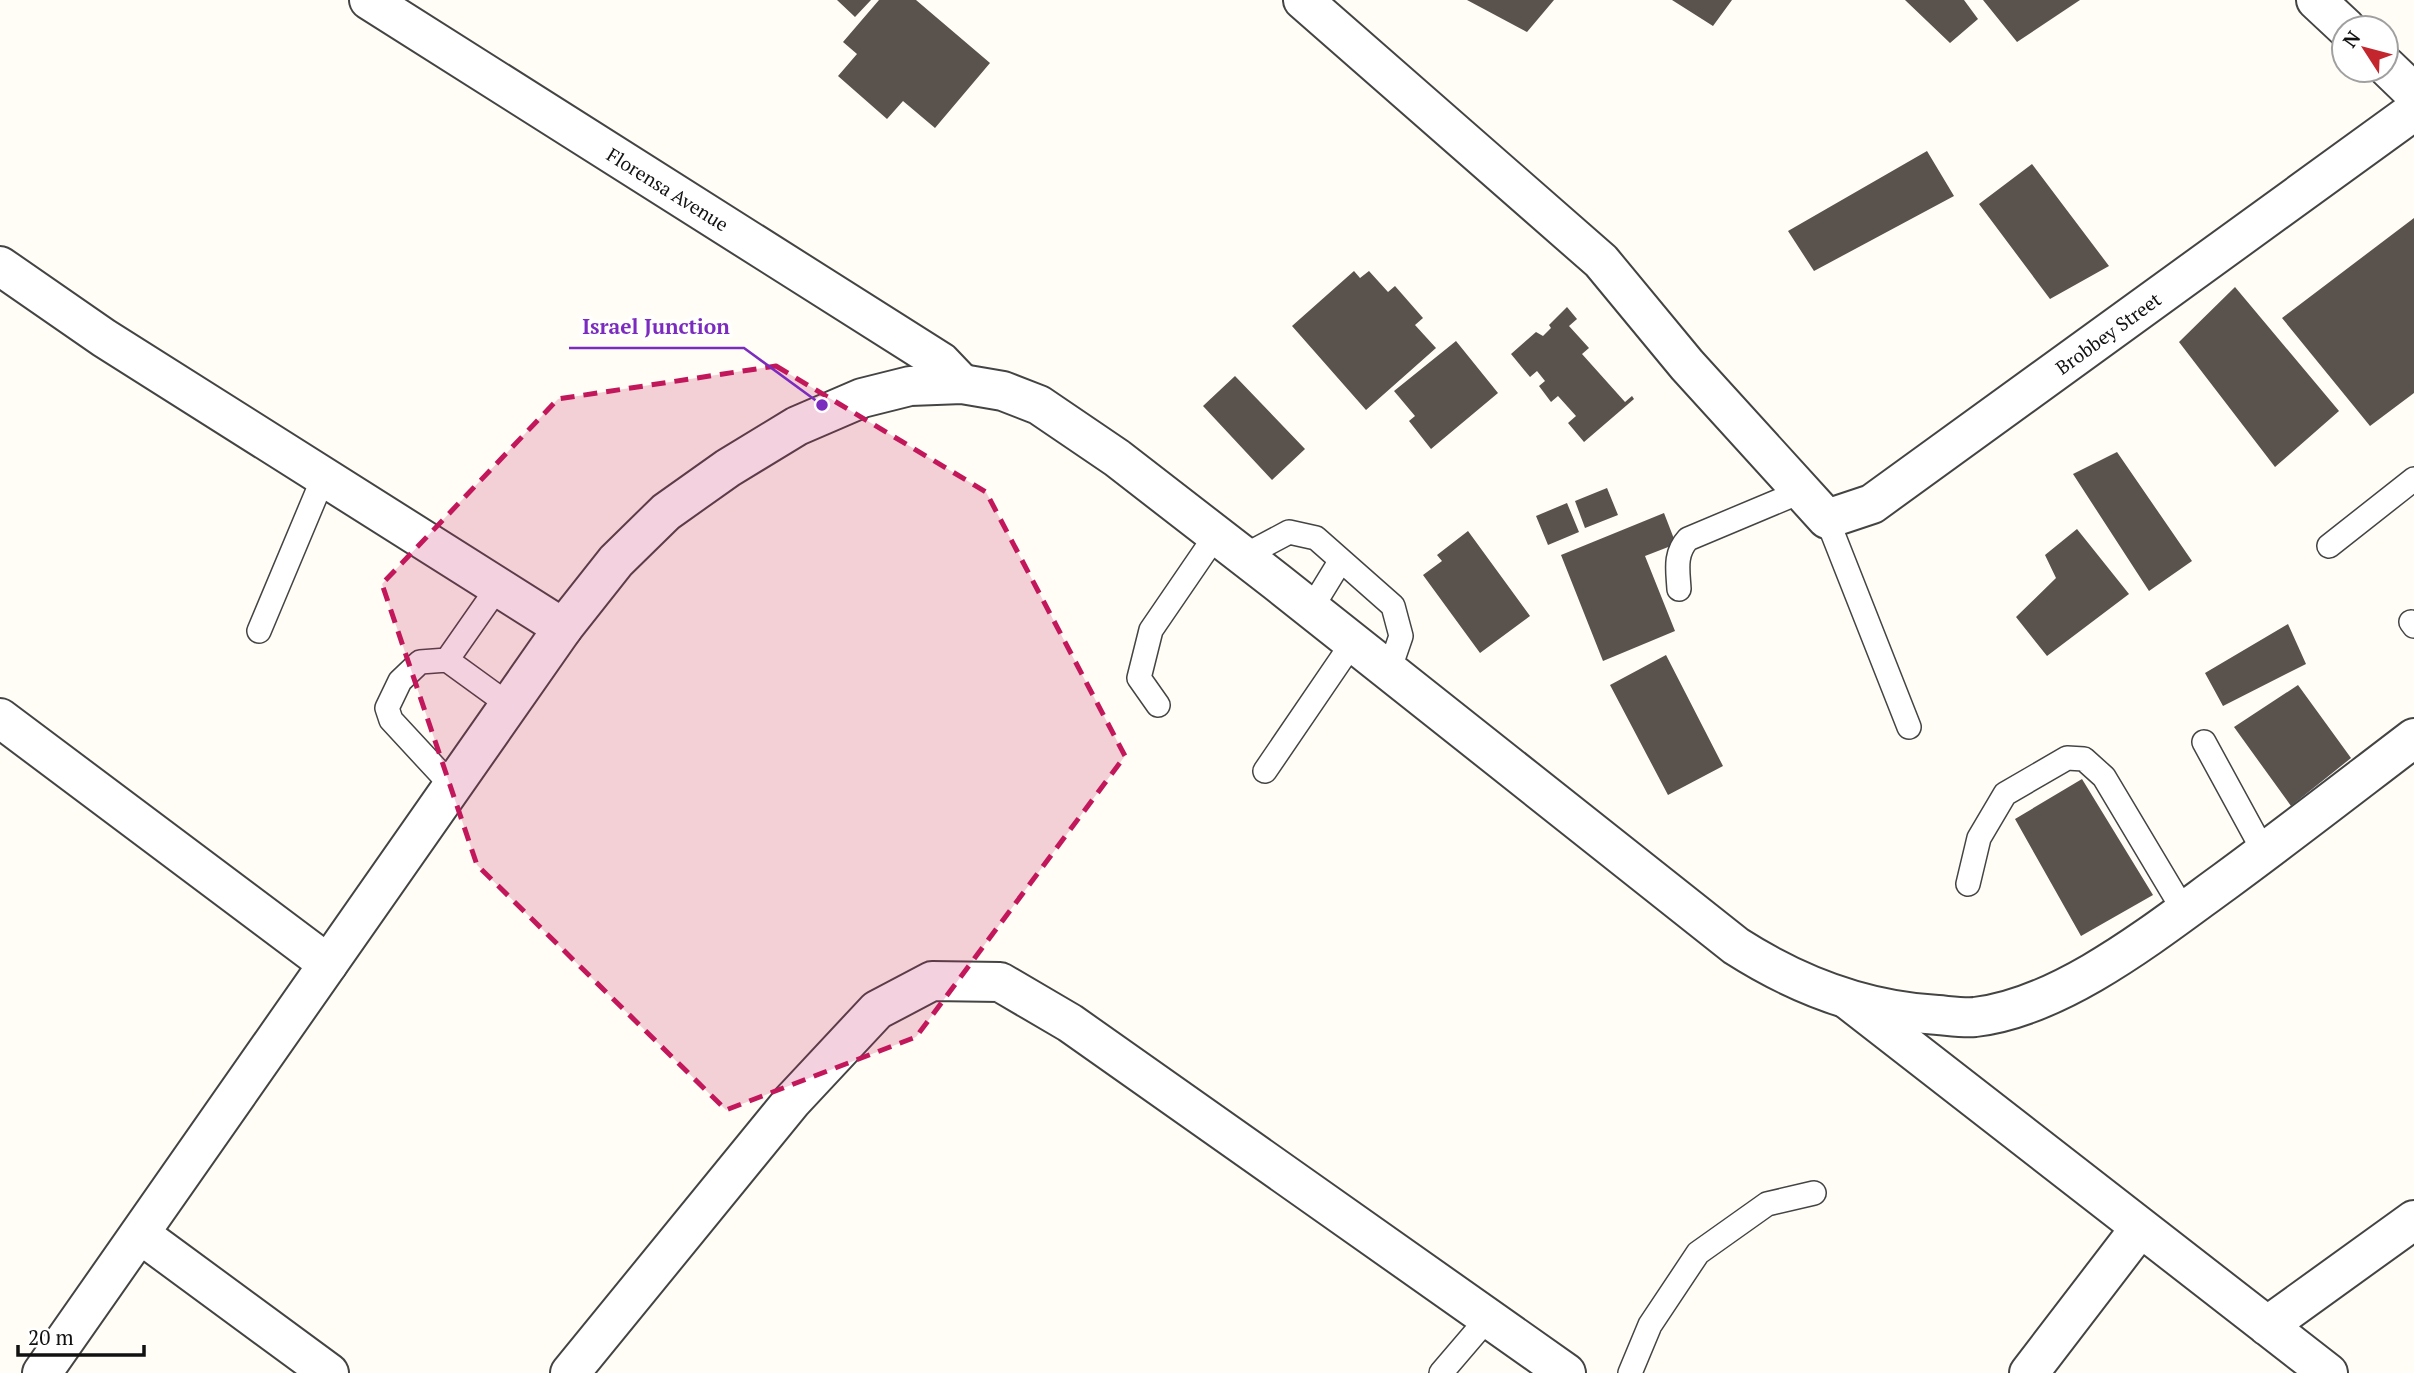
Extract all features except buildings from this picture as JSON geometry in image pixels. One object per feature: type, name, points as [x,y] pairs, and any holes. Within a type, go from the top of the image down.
[{"type":"street","name":"Florensa Avenue","points":[[369,0],[941,362],[962,384]]},
{"type":"street","points":[[1303,0],[1601,261],[1687,365],[1827,519]]},
{"type":"street","points":[[2316,0],[2331,14]]},
{"type":"street","points":[[2400,80],[2414,93]]},
{"type":"street","name":"Brobbey Street","points":[[1827,519],[1872,504],[2414,111]]},
{"type":"street","points":[[0,267],[104,338],[563,628]]},
{"type":"street","points":[[42,1373],[563,628],[616,561],[666,512],[728,468],[797,426],[862,398],[910,386],[962,384],[1003,391],[1039,405],[1117,458],[1230,545],[1736,946],[1772,969],[1847,999],[1917,1014],[1975,1017],[2039,1001],[2097,969],[2184,911],[2414,738]]},
{"type":"street","points":[[0,718],[328,964]]},
{"type":"street","points":[[570,1373],[792,1101],[877,1010],[932,981],[1000,982],[1070,1023],[1566,1373]]},
{"type":"street","points":[[1847,999],[2328,1373]]},
{"type":"street","points":[[2267,1326],[2414,1220]]},
{"type":"street","points":[[2029,1373],[2140,1228]]},
{"type":"street","points":[[140,1234],[329,1373]]},
{"type":"lane","points":[[259,631],[324,476]]},
{"type":"lane","points":[[2329,546],[2414,479]]},
{"type":"lane","points":[[1679,589],[1677,558],[1680,547],[1688,539],[1800,492]]},
{"type":"lane","points":[[1827,519],[1909,727]]},
{"type":"lane","points":[[1158,705],[1139,678],[1151,630],[1230,545],[1289,532],[1316,538],[1392,606],[1401,636],[1389,671]]},
{"type":"lane","points":[[1311,609],[1341,560]]},
{"type":"lane","points":[[447,660],[498,587]]},
{"type":"lane","points":[[1265,771],[1353,642]]},
{"type":"lane","points":[[453,787],[391,720],[387,708],[400,681],[421,662],[447,660],[509,705]]},
{"type":"lane","points":[[2204,742],[2264,852]]},
{"type":"lane","points":[[1968,884],[1979,838],[2005,794],[2067,758],[2084,759],[2104,778],[2184,911]]},
{"type":"lane","points":[[1630,1373],[1650,1325],[1698,1253],[1767,1203],[1814,1193]]},
{"type":"lane","points":[[1441,1373],[1488,1318]]},
{"type":"highlighted area","points":[[776,366],[986,492],[1125,756],[916,1037],[726,1110],[477,865],[382,584],[558,399]]},
{"type":"place","name":"Israel Junction","points":[[822,405]]}]
